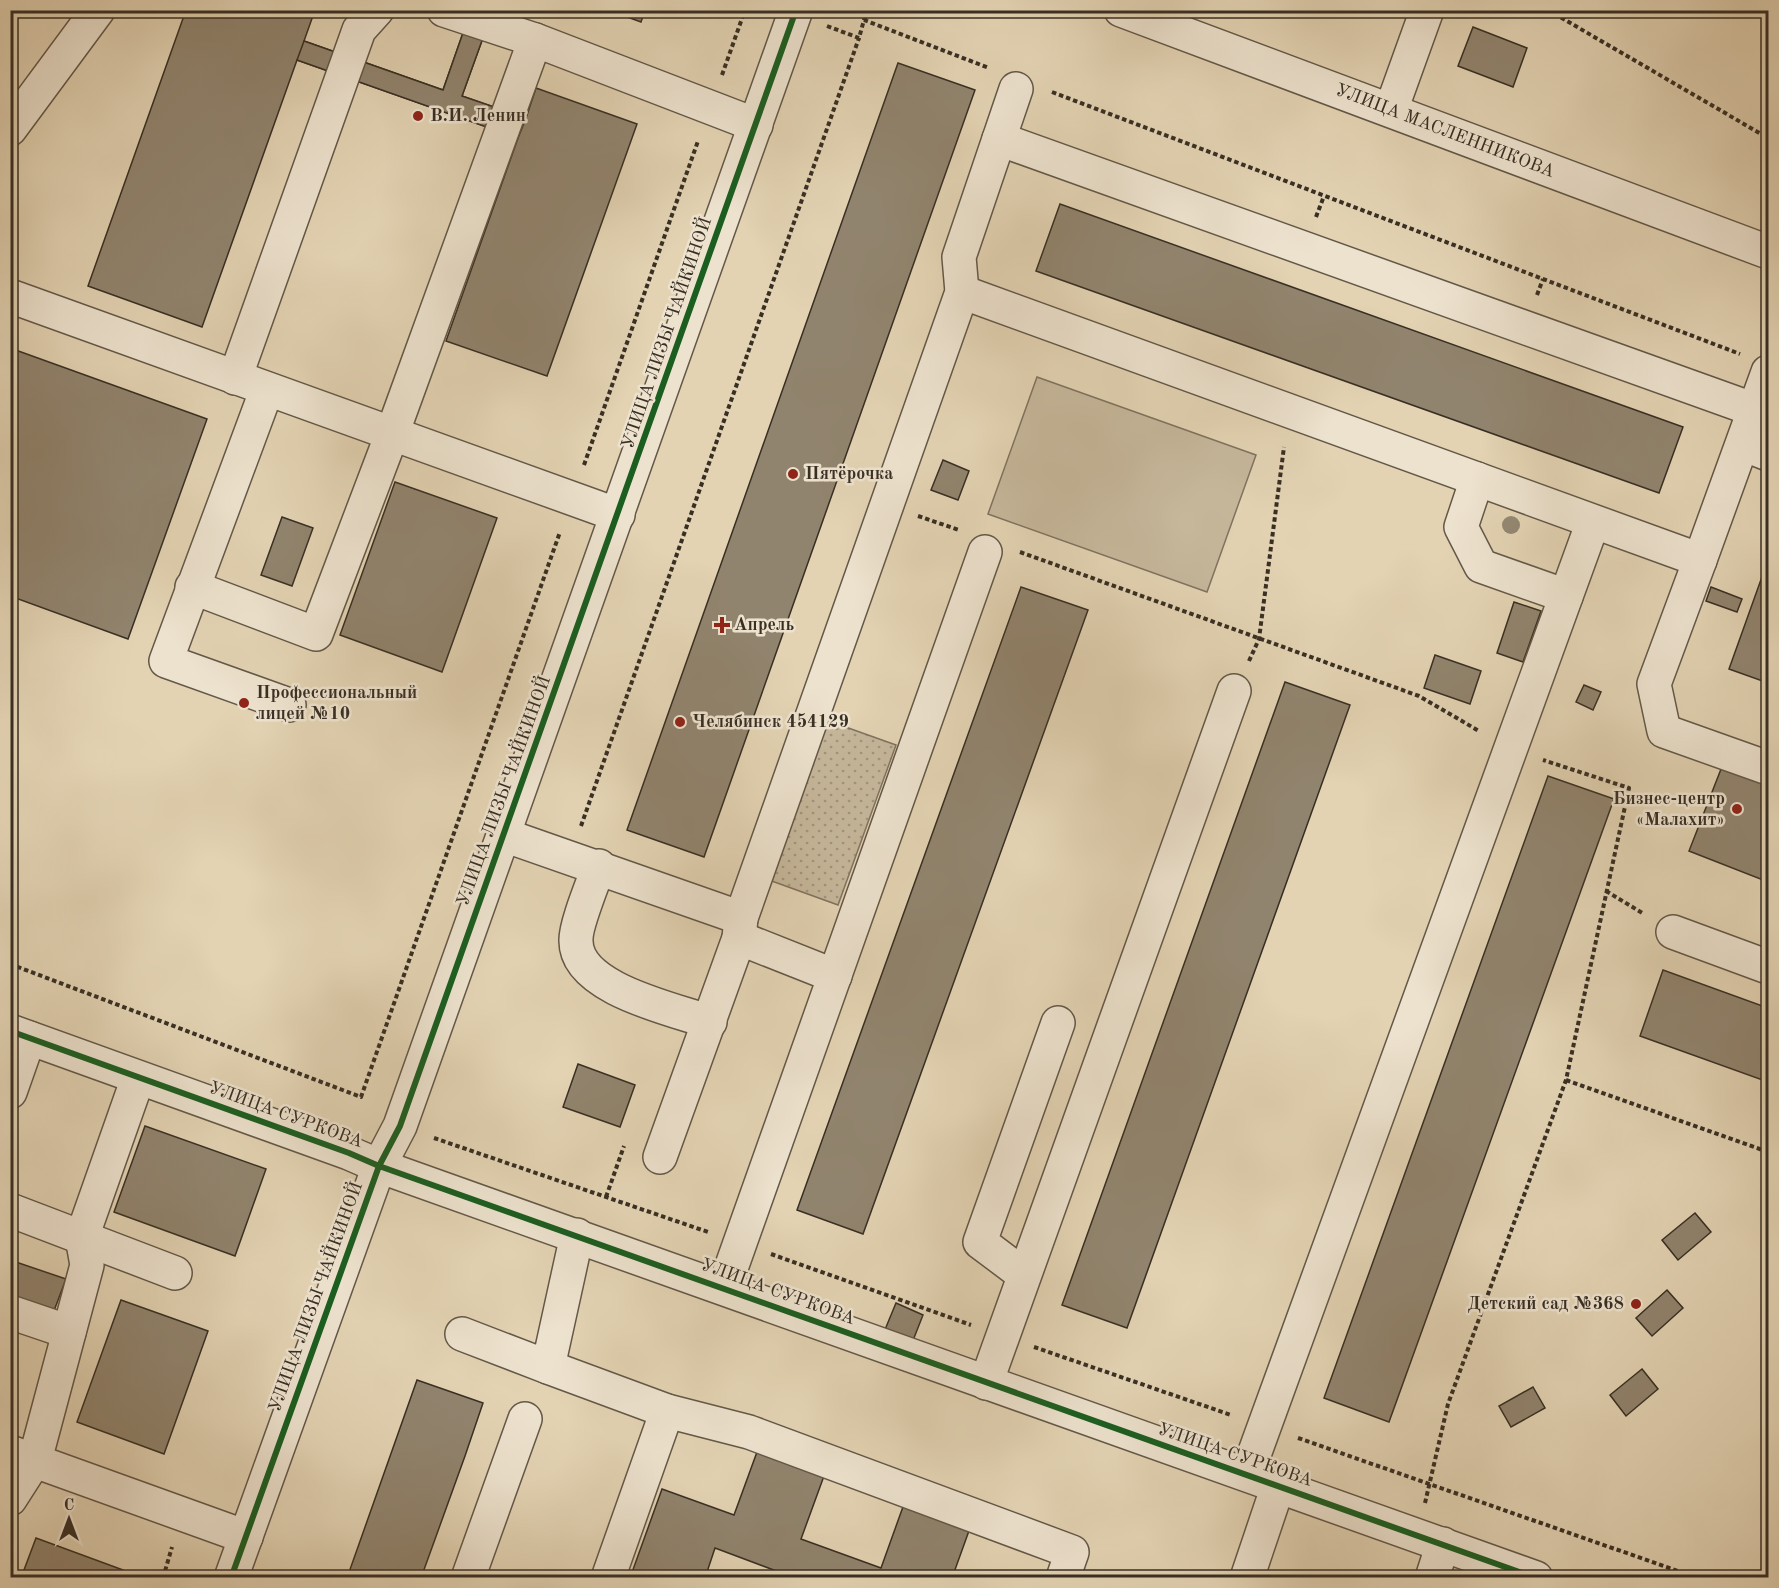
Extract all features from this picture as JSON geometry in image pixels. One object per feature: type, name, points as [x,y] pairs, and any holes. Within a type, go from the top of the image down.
[{"type":"street","points":[[10,129],[98,10]]},
{"type":"street","points":[[235,378],[359,30],[377,10]]},
{"type":"street","points":[[444,10],[535,40],[756,125]]},
{"type":"street","name":"УЛИЦА МАСЛЕННИКОВА","points":[[1121,10],[1768,252]]},
{"type":"street","points":[[1390,110],[1427,10]]},
{"type":"street","name":"УЛИЦА ЛИЗЫ ЧАЙКИНОЙ","points":[[231,1578],[379,1166],[400,1126],[795,13]]},
{"type":"street","points":[[192,587],[316,634],[392,434],[535,40]]},
{"type":"street","points":[[660,1157],[710,1022],[740,928],[886,504],[962,292],[958,257],[1020,83]]},
{"type":"street","points":[[999,139],[1755,410]]},
{"type":"street","points":[[962,292],[1700,560]]},
{"type":"street","points":[[10,296],[618,515]]},
{"type":"street","points":[[1758,365],[1755,410],[1756,449],[1700,560],[1654,684],[1664,731],[1768,768]]},
{"type":"street","points":[[267,389],[166,661],[289,705]]},
{"type":"street","points":[[1477,479],[1461,527],[1481,566],[1566,596]]},
{"type":"street","points":[[1246,1474],[1593,522]]},
{"type":"street","points":[[724,1288],[835,976],[974,542]]},
{"type":"street","points":[[986,1383],[1234,691]]},
{"type":"street","points":[[504,835],[585,861],[740,928],[835,976]]},
{"type":"street","points":[[585,861],[575,940],[581,960],[597,979],[628,994],[710,1022]]},
{"type":"street","points":[[1673,932],[1768,966]]},
{"type":"street","points":[[1024,1275],[980,1242],[1058,1023]]},
{"type":"street","points":[[10,1092],[20,1035]]},
{"type":"street","name":"УЛИЦА СУРКОВА","points":[[20,1035],[349,1153],[379,1166],[1536,1578]]},
{"type":"street","points":[[10,1499],[22,1456],[69,1332],[87,1265],[82,1237],[138,1078]]},
{"type":"street","points":[[10,1210],[175,1274]]},
{"type":"street","points":[[548,1367],[577,1235]]},
{"type":"street","points":[[10,1312],[69,1332]]},
{"type":"street","points":[[462,1334],[667,1411],[749,1432],[1072,1552],[1063,1578]]},
{"type":"street","points":[[608,1578],[667,1411]]},
{"type":"street","points":[[468,1578],[525,1419]]},
{"type":"street","points":[[22,1456],[246,1537]]},
{"type":"street","points":[[1247,1578],[1278,1486]]},
{"type":"street","points":[[1431,1540],[1432,1578]]},
{"type":"path","points":[[10,964],[361,1097],[745,10]]},
{"type":"path","points":[[585,861],[869,10]]},
{"type":"path","points":[[1548,10],[1768,138]]},
{"type":"path","points":[[795,13],[859,38]]},
{"type":"path","points":[[864,20],[1020,83],[1758,365]]},
{"type":"path","points":[[1234,691],[1259,639],[1289,411]]},
{"type":"path","points":[[886,504],[974,542]]},
{"type":"path","points":[[1018,551],[1419,696],[1510,750],[1629,788],[1566,1080],[1448,1404],[1431,1540]]},
{"type":"path","points":[[1606,891],[1673,932]]},
{"type":"path","points":[[1566,1080],[1768,1152]]},
{"type":"shaded area","points":[[1037,377],[1256,455],[1207,592],[988,514]]},
{"type":"shaded area","points":[[826,720],[896,745],[838,905],[769,880]]},
{"type":"building","points":[[186,10],[315,10],[304,41],[443,90],[471,10],[493,10],[462,96],[526,118],[536,88],[637,124],[547,376],[446,341],[518,138],[297,60],[202,327],[88,286]]},
{"type":"building","points":[[471,10],[493,10],[462,96],[526,118],[518,138],[297,60],[304,41],[443,90]]},
{"type":"building","points":[[608,10],[645,10],[641,22]]},
{"type":"building","points":[[1745,10],[1768,10],[1768,20],[1745,11]]},
{"type":"building","points":[[1473,27],[1527,48],[1513,87],[1458,66]]},
{"type":"building","points":[[898,63],[975,90],[704,857],[627,830]]},
{"type":"building","points":[[1060,204],[1683,427],[1659,493],[1036,271]]},
{"type":"building","points":[[10,348],[207,419],[128,639],[10,596]]},
{"type":"building","points":[[943,460],[969,471],[958,500],[931,490]]},
{"type":"building","points":[[395,482],[497,518],[442,672],[340,635]]},
{"type":"building","points":[[282,517],[313,528],[292,586],[261,575]]},
{"type":"building","points":[[1768,560],[1768,683],[1729,669]]},
{"type":"building","points":[[1021,587],[1088,610],[863,1234],[797,1210]]},
{"type":"building","points":[[1711,587],[1742,599],[1737,612],[1706,601]]},
{"type":"building","points":[[1514,602],[1541,611],[1523,662],[1497,653]]},
{"type":"building","points":[[1435,655],[1481,671],[1470,704],[1424,688]]},
{"type":"building","points":[[1285,682],[1350,705],[1127,1328],[1062,1305]]},
{"type":"building","points":[[1584,685],[1601,692],[1593,710],[1576,702]]},
{"type":"building","name":"Бизнес-центр «Малахит»","points":[[1723,764],[1768,781],[1768,882],[1689,851]]},
{"type":"building","points":[[1548,776],[1614,799],[1389,1422],[1324,1398]]},
{"type":"building","points":[[1663,970],[1768,1008],[1768,1082],[1640,1036]]},
{"type":"building","points":[[578,1064],[635,1085],[620,1127],[563,1107]]},
{"type":"building","points":[[145,1126],[266,1169],[235,1256],[114,1212]]},
{"type":"building","points":[[1695,1213],[1711,1232],[1678,1260],[1662,1240]]},
{"type":"building","points":[[10,1260],[66,1279],[52,1316],[10,1302]]},
{"type":"building","points":[[1667,1290],[1683,1308],[1652,1336],[1636,1318]]},
{"type":"building","points":[[121,1300],[208,1331],[164,1454],[77,1422]]},
{"type":"building","points":[[896,1303],[923,1315],[912,1343],[884,1332]]},
{"type":"building","points":[[1642,1369],[1658,1389],[1626,1416],[1610,1395]]},
{"type":"building","points":[[417,1380],[483,1403],[465,1456],[421,1578],[347,1578]]},
{"type":"building","points":[[1533,1387],[1545,1408],[1511,1427],[1499,1406]]},
{"type":"building","points":[[757,1452],[824,1476],[801,1539],[881,1568],[904,1504],[970,1528],[952,1578],[795,1578],[715,1548],[705,1578],[630,1578],[662,1489],[734,1515]]},
{"type":"building","points":[[36,1538],[123,1570],[120,1578],[21,1578]]},
{"type":"cycle path","points":[[231,1578],[379,1166],[400,1126],[796,10]]},
{"type":"cycle path","points":[[10,1031],[349,1153],[379,1166],[1536,1578]]},
{"type":"place","name":"В.И. Ленин","points":[[418,116]]},
{"type":"place","name":"Пятёрочка","points":[[793,474]]},
{"type":"place","name":"Апрель","points":[[722,625]]},
{"type":"place","name":"Профессиональный лицей №10","points":[[244,703]]},
{"type":"place","name":"Челябинск 454129","points":[[680,722]]},
{"type":"place","name":"Бизнес-центр «Малахит»","points":[[1737,809]]},
{"type":"place","name":"Детский сад №368","points":[[1636,1304]]}]
